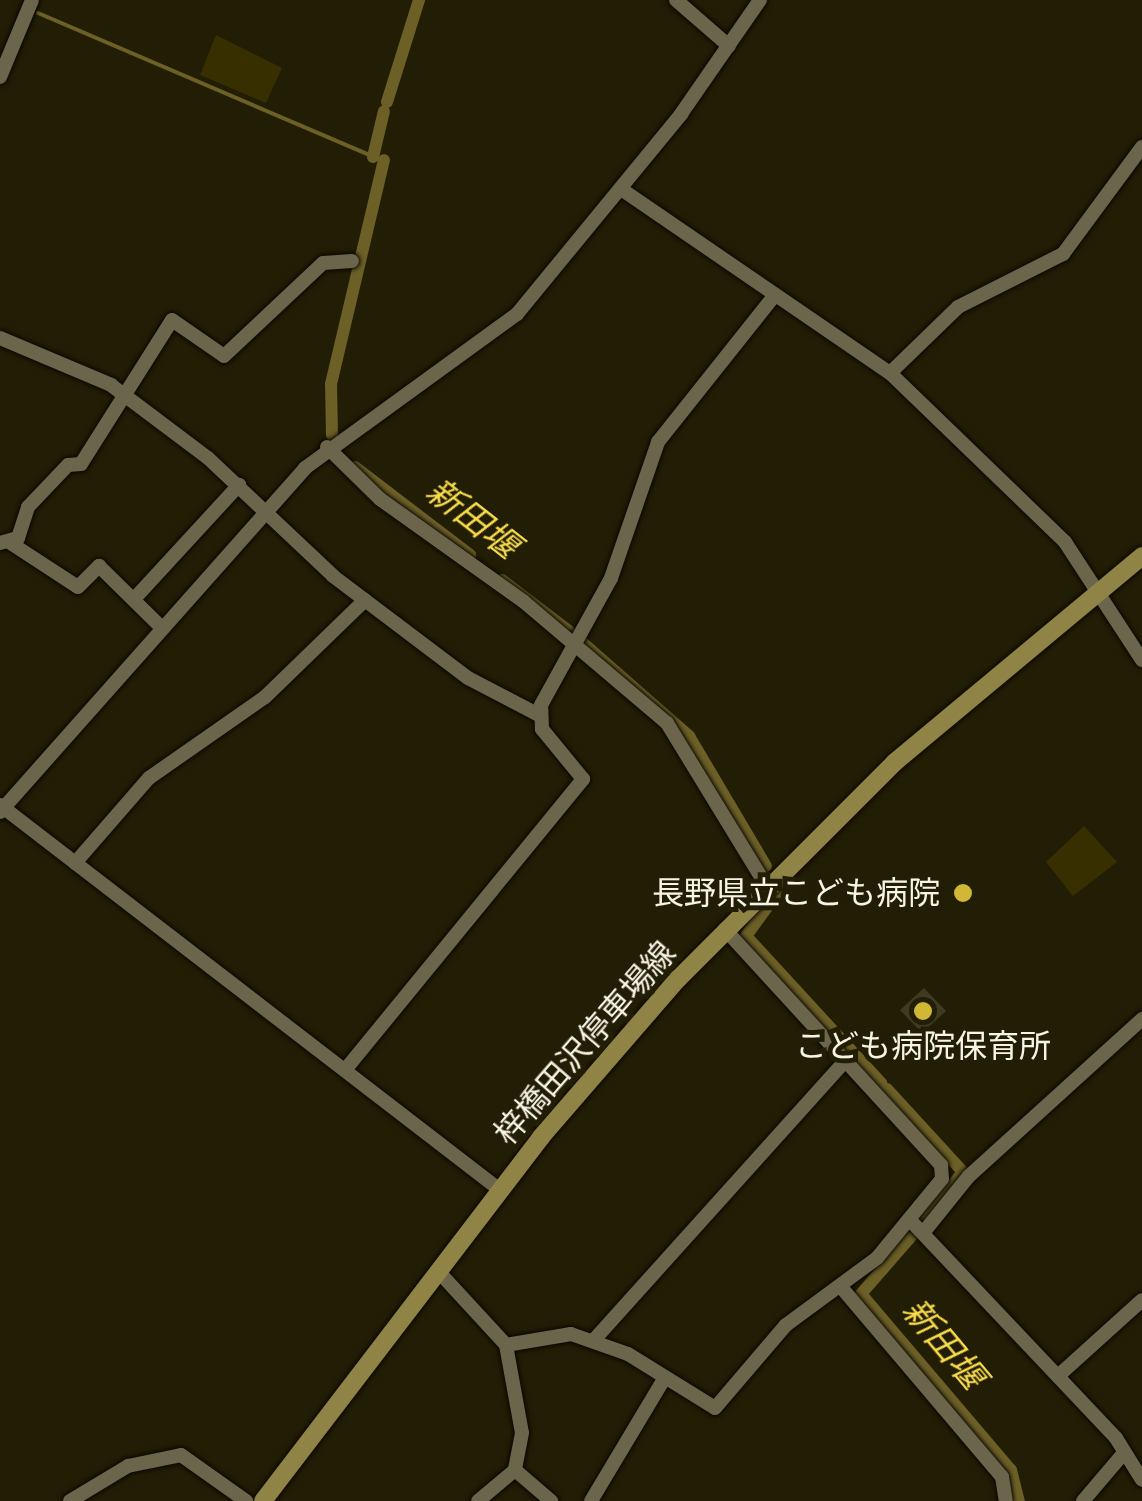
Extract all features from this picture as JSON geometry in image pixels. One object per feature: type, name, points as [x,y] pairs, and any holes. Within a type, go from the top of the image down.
[{"type":"main road","name":"梓橋田沢停車場線","points":[[263,1501],[500,1190],[725,929],[766,886],[1095,593],[1142,556]]},
{"type":"street","points":[[0,76],[32,0]]},
{"type":"street","points":[[676,0],[728,46]]},
{"type":"street","points":[[500,1190],[1,809],[266,510],[328,447],[496,334],[621,189],[760,0]]},
{"type":"street","points":[[890,373],[958,308],[1063,254],[1140,155]]},
{"type":"street","points":[[621,189],[890,373],[1056,532],[1142,660]]},
{"type":"street","points":[[162,628],[99,566],[78,588],[5,542],[28,506],[68,465],[81,464],[127,398],[136,368],[172,320],[224,356],[323,263],[352,261]]},
{"type":"street","points":[[539,714],[646,497],[658,442],[775,295]]},
{"type":"street","points":[[0,338],[127,398],[239,485],[365,600],[468,678],[539,714],[583,779],[345,1070]]},
{"type":"street","points":[[328,447],[380,499],[574,647],[678,734],[766,886]]},
{"type":"street","points":[[134,598],[239,485]]},
{"type":"street","points":[[75,863],[163,766],[264,697],[365,600]]},
{"type":"street","points":[[506,1345],[555,1333],[594,1341],[714,1408],[786,1325],[841,1287],[909,1219],[942,1178],[941,1166],[725,929]]},
{"type":"street","points":[[923,1232],[970,1176],[1142,1018]]},
{"type":"street","points":[[594,1341],[844,1061]]},
{"type":"street","points":[[909,1219],[1058,1376],[1142,1480]]},
{"type":"street","points":[[438,1271],[506,1345],[522,1433],[515,1470],[478,1501]]},
{"type":"street","points":[[841,1287],[1002,1477],[1006,1501]]},
{"type":"street","points":[[1058,1376],[1142,1300]]},
{"type":"street","points":[[591,1501],[664,1380]]},
{"type":"street","points":[[1084,1501],[1123,1454]]},
{"type":"street","points":[[70,1501],[128,1466],[181,1455],[246,1501]]},
{"type":"street","points":[[515,1470],[551,1501]]},
{"type":"shaded area","points":[[216,35],[282,68],[266,103],[200,75]]},
{"type":"shaded area","points":[[1084,826],[1117,862],[1073,896],[1046,862]]},
{"type":"building","name":"こども病院保育所","points":[[924,988],[946,1011],[922,1033],[900,1010]]},
{"type":"waterway","points":[[387,102],[419,0]]},
{"type":"waterway","points":[[38,13],[370,155]]},
{"type":"waterway","points":[[373,157],[384,111]]},
{"type":"waterway","name":"新田堰","points":[[332,435],[331,384],[384,160]]},
{"type":"waterway","name":"新田堰","points":[[355,467],[470,555]]},
{"type":"waterway","name":"新田堰","points":[[502,580],[569,631]]},
{"type":"waterway","name":"新田堰","points":[[584,644],[689,736],[766,866]]},
{"type":"waterway","name":"新田堰","points":[[779,891],[746,936],[881,1083]]},
{"type":"waterway","name":"新田堰","points":[[887,1089],[963,1172],[922,1223]]},
{"type":"waterway","name":"新田堰","points":[[914,1233],[861,1294],[1011,1470],[1019,1501]]},
{"type":"place","name":"長野県立こども病院","points":[[963,893]]},
{"type":"place","name":"こども病院保育所","points":[[923,1011]]}]
